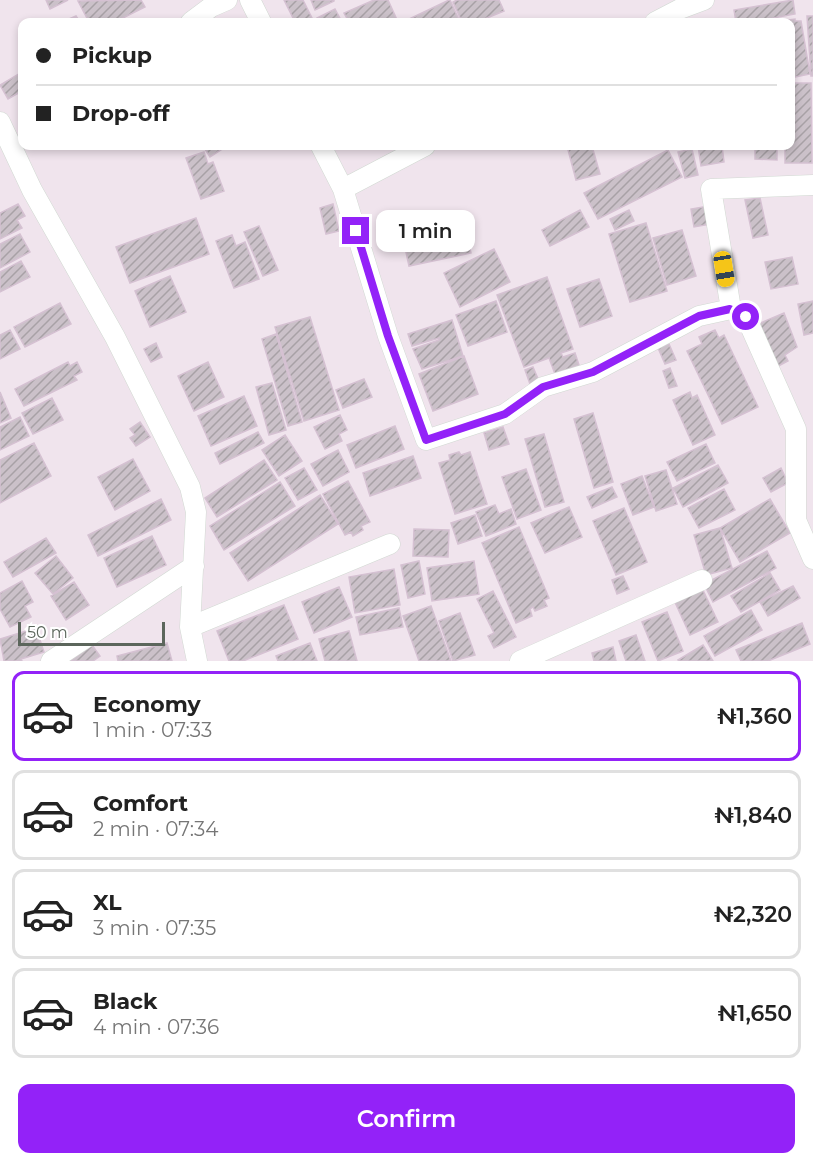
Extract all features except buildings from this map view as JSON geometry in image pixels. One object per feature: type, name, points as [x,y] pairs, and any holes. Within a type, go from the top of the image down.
[{"type":"street","points":[[250,0],[259,18]]},
{"type":"street","points":[[663,18],[705,0]]},
{"type":"street","points":[[195,18],[216,2]]},
{"type":"street","points":[[0,122],[32,190],[116,337],[190,487],[196,512],[190,627],[197,661]]},
{"type":"street","points":[[323,150],[343,189],[388,336],[426,440],[505,414],[543,387],[593,372],[699,316],[730,309],[746,317],[804,429],[796,520],[813,559]]},
{"type":"street","points":[[343,189],[417,150]]},
{"type":"street","points":[[730,309],[711,189],[813,185]]},
{"type":"street","points":[[190,627],[390,544]]},
{"type":"street","points":[[51,661],[194,566]]},
{"type":"street","points":[[520,661],[702,580]]},
{"type":"route","points":[[356,231],[388,336],[426,440],[505,414],[543,387],[593,372],[699,316],[730,309],[746,317]]}]
